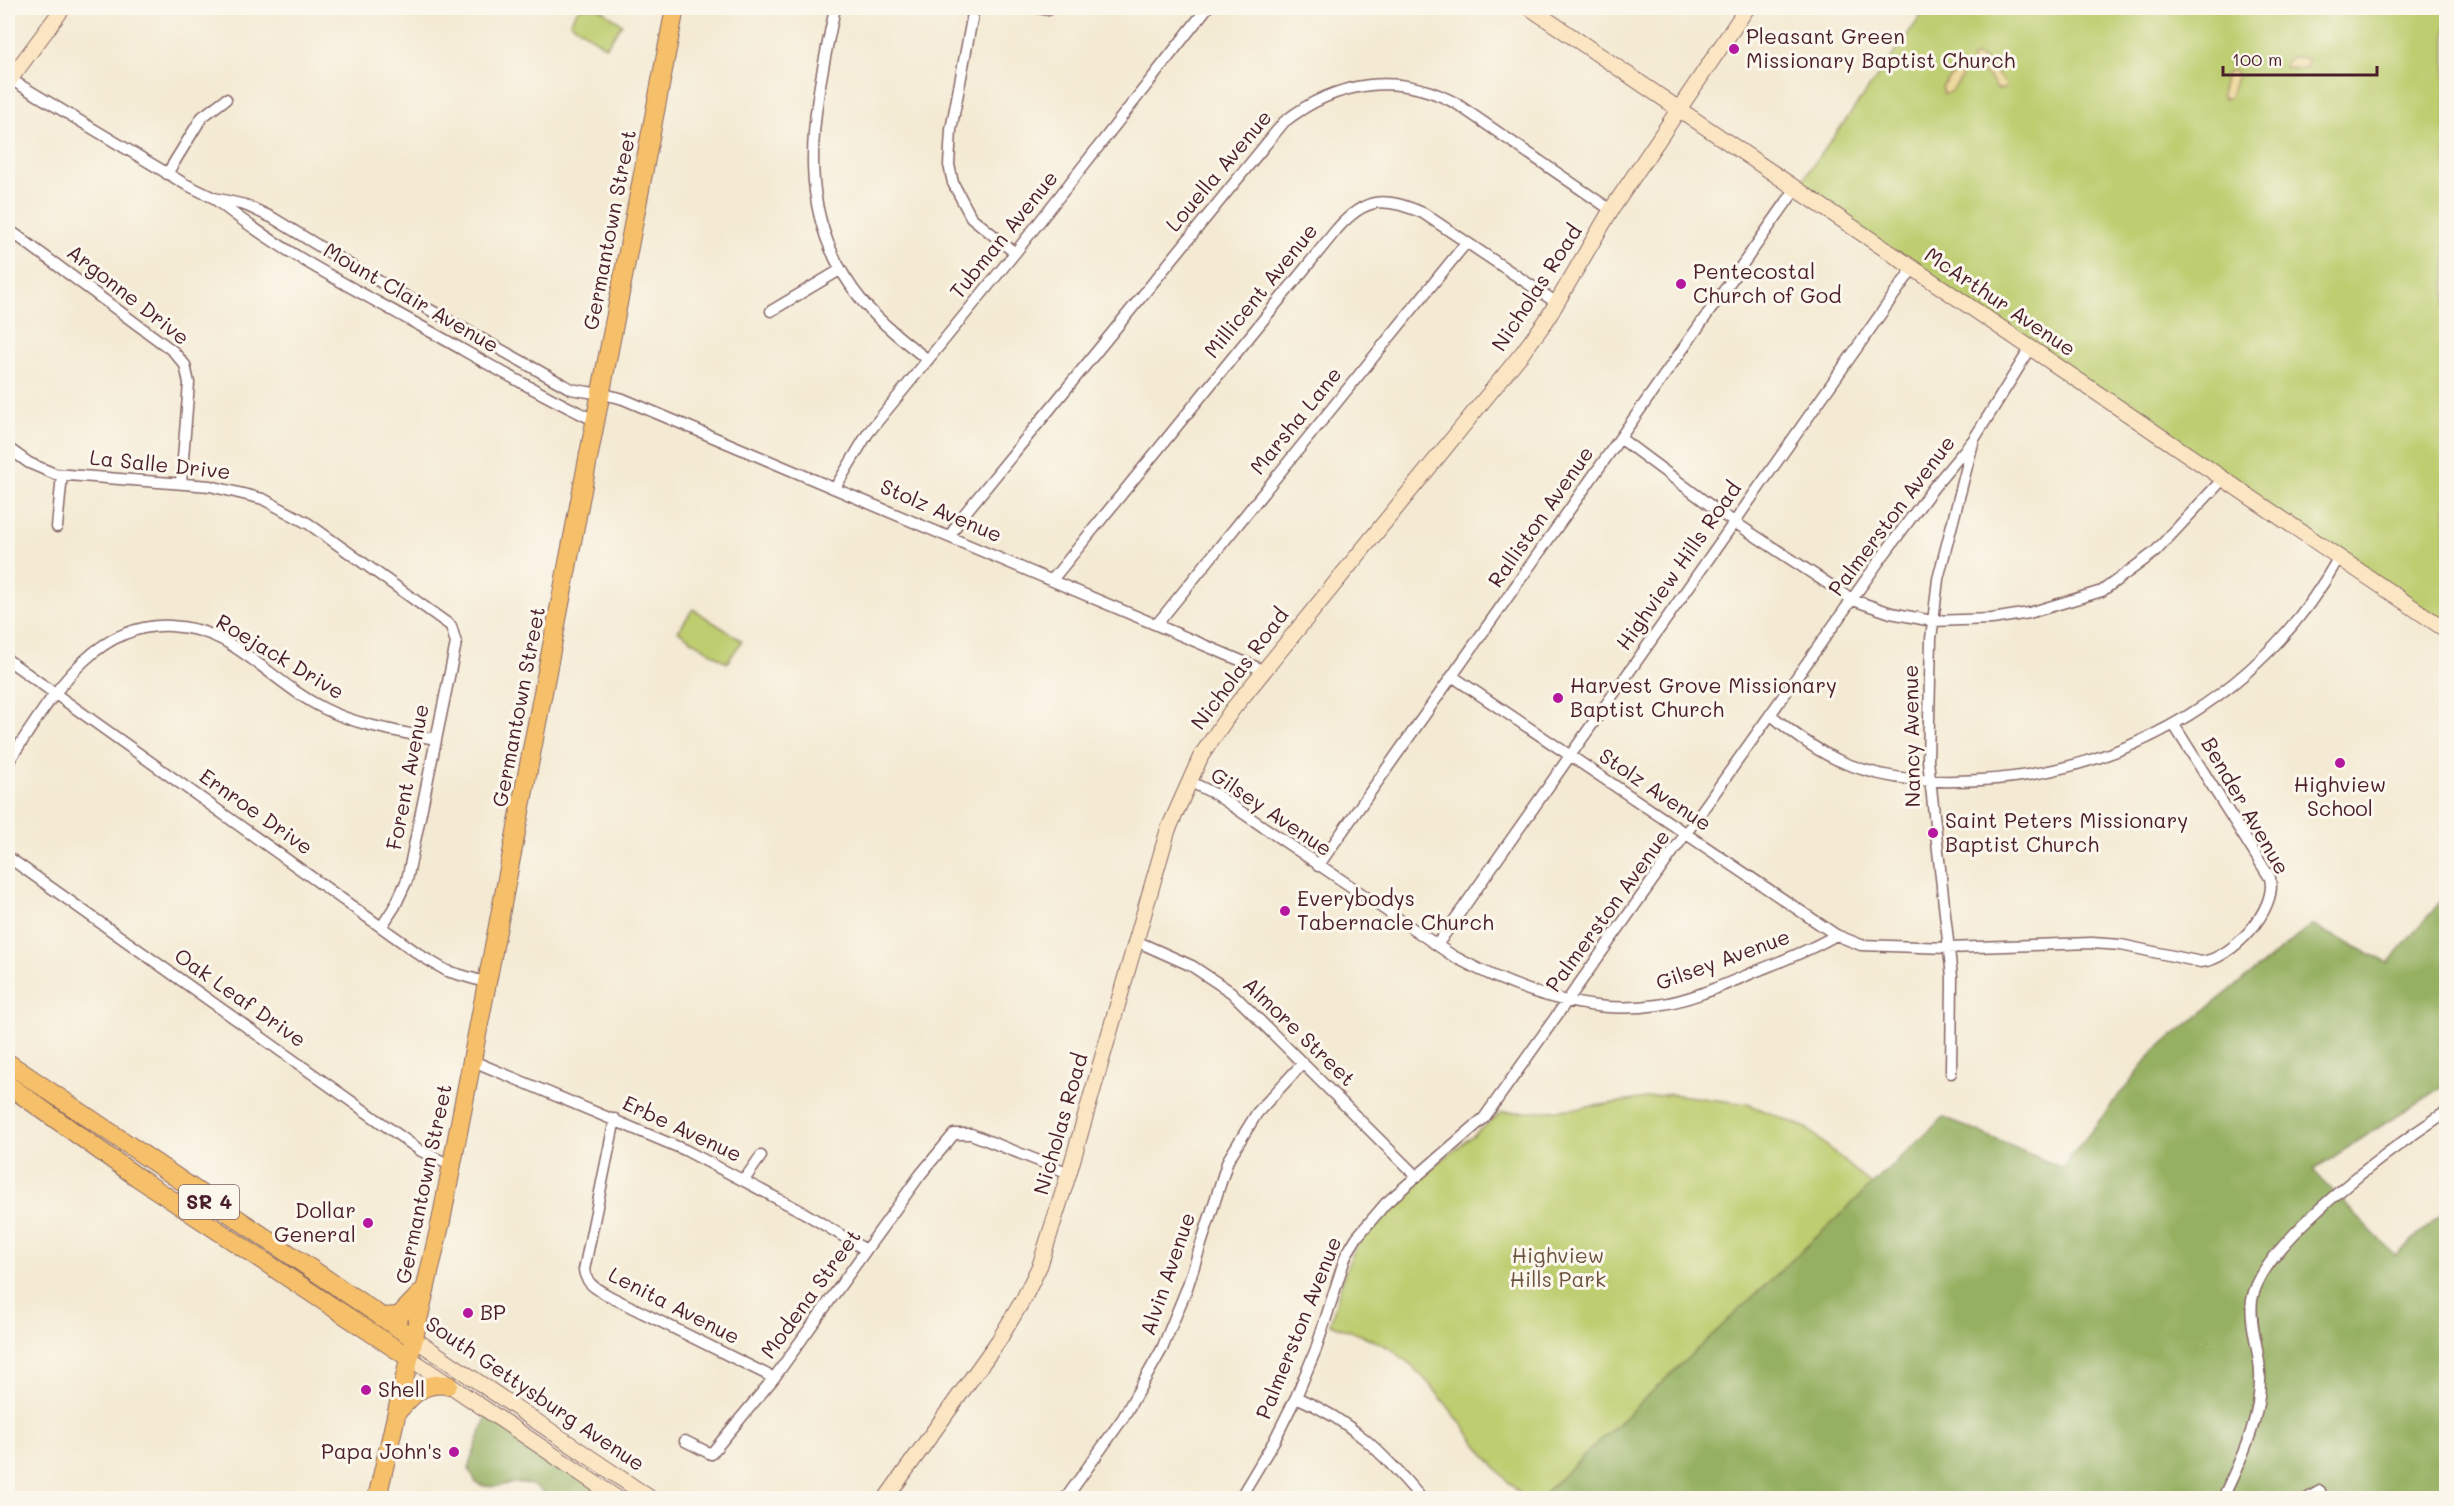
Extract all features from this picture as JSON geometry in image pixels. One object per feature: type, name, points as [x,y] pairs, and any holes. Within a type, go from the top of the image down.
[{"type":"main road","name":"Germantown Street","points":[[377,1498],[452,1167],[675,8]]},
{"type":"main road","name":"South Gettysburg Avenue","points":[[8,1063],[413,1338]]},
{"type":"main road","name":"South Gettysburg Avenue","points":[[8,1085],[146,1184],[408,1357]]},
{"type":"main road","points":[[381,1317],[399,1316],[407,1310],[426,1286]]},
{"type":"main road","points":[[396,1413],[421,1387],[436,1383],[448,1385]]},
{"type":"street","points":[[9,80],[63,8]]},
{"type":"street","points":[[835,8],[811,154],[818,213],[840,270],[873,313],[928,360]]},
{"type":"street","points":[[974,8],[951,130],[949,165],[952,183],[971,217],[1015,254]]},
{"type":"street","name":"Tubman Avenue","points":[[835,488],[868,433],[1015,254],[1207,8]]},
{"type":"street","name":"McArthur Avenue","points":[[1530,8],[2446,630]]},
{"type":"street","name":"Nicholas Road","points":[[886,1498],[988,1356],[1024,1298],[1040,1265],[1070,1173],[1168,830],[1189,781],[1221,725],[1263,670],[1523,352],[1557,303],[1611,210],[1747,8]]},
{"type":"street","name":"Mount Clair Avenue","points":[[9,80],[167,174],[214,198],[246,223],[356,290],[542,394],[596,421]]},
{"type":"street","name":"Louella Avenue","points":[[950,536],[961,518],[1284,122],[1323,96],[1347,87],[1380,83],[1411,86],[1438,95],[1474,116],[1611,210]]},
{"type":"street","points":[[167,174],[202,117],[226,99]]},
{"type":"street","name":"Ralliston Avenue","points":[[1318,866],[1795,190]]},
{"type":"street","name":"Mount Clair Avenue","points":[[214,198],[245,205],[273,218],[351,265],[571,389],[602,392]]},
{"type":"street","name":"Millicent Avenue","points":[[1052,580],[1354,211],[1379,201],[1402,204],[1423,213],[1557,303]]},
{"type":"street","name":"Argonne Drive","points":[[8,229],[173,351],[185,365],[189,383],[181,483]]},
{"type":"street","name":"Marsha Lane","points":[[1157,624],[1466,243]]},
{"type":"street","name":"Highview Hills Road","points":[[1437,945],[1913,268]]},
{"type":"street","points":[[771,311],[840,270]]},
{"type":"street","name":"Palmerston Avenue","points":[[1240,1498],[1274,1441],[1296,1397],[1316,1349],[1346,1255],[1369,1220],[1484,1118],[1934,487],[1974,439],[2030,349]]},
{"type":"street","name":"Stolz Avenue","points":[[602,392],[950,536],[1263,670]]},
{"type":"street","points":[[1620,438],[1735,522],[1853,600],[1882,611],[1932,621],[1985,620],[2029,613],[2102,591],[2155,552],[2223,479]]},
{"type":"street","name":"Nancy Avenue","points":[[1951,1073],[1953,1010],[1929,781],[1928,733],[1932,621],[1938,579],[1974,439]]},
{"type":"street","name":"La Salle Drive","points":[[8,448],[36,467],[62,475],[181,483],[236,492],[262,499],[309,524],[446,622],[453,630]]},
{"type":"street","points":[[57,527],[62,475]]},
{"type":"street","points":[[1771,715],[1810,744],[1845,763],[1890,777],[1929,781],[2013,778],[2066,768],[2107,755],[2174,725],[2231,685],[2276,644],[2307,607],[2339,557]]},
{"type":"street","name":"Roejack Drive","points":[[8,762],[56,693],[91,653],[116,637],[145,628],[181,627],[221,639],[314,703],[337,715],[435,739]]},
{"type":"street","name":"Forent Avenue","points":[[382,926],[395,906],[407,880],[456,643],[453,630]]},
{"type":"street","name":"Ernroe Drive","points":[[8,660],[437,966],[488,983]]},
{"type":"street","name":"Stolz Avenue","points":[[1452,676],[1836,935]]},
{"type":"street","name":"Bender Avenue","points":[[1948,948],[2092,943],[2121,945],[2179,959],[2207,961],[2221,957],[2235,946],[2264,907],[2272,891],[2270,878],[2174,725]]},
{"type":"street","name":"Gilsey Avenue","points":[[1189,781],[1215,794],[1437,945],[1487,974],[1530,991],[1567,1001],[1623,1007],[1659,1005],[1696,995],[1746,976],[1819,945],[1836,935]]},
{"type":"street","name":"Oak Leaf Drive","points":[[8,857],[421,1151],[452,1167]]},
{"type":"street","points":[[1836,935],[1861,945],[1948,948]]},
{"type":"street","name":"Almore Street","points":[[1136,940],[1175,957],[1220,983],[1417,1177]]},
{"type":"street","name":"Erbe Avenue","points":[[473,1061],[615,1119],[744,1180],[866,1250]]},
{"type":"street","name":"Alvin Avenue","points":[[1066,1498],[1123,1418],[1162,1349],[1187,1288],[1218,1187],[1233,1151],[1263,1104],[1303,1063]]},
{"type":"street","points":[[2223,1498],[2244,1454],[2257,1409],[2260,1376],[2252,1305],[2261,1276],[2310,1219],[2361,1172],[2446,1112]]},
{"type":"street","name":"Lenita Avenue","points":[[615,1119],[584,1270],[588,1283],[666,1326],[774,1378]]},
{"type":"street","name":"Modena Street","points":[[685,1442],[711,1454],[774,1378],[948,1139],[958,1133],[971,1134],[1070,1173]]},
{"type":"street","points":[[744,1180],[761,1156]]},
{"type":"street","name":"South Gettysburg Avenue","points":[[413,1338],[650,1498]]},
{"type":"street","name":"South Gettysburg Avenue","points":[[408,1357],[618,1498]]},
{"type":"street","points":[[1296,1397],[1322,1409],[1360,1433],[1383,1454],[1418,1497]]},
{"type":"street","points":[[2308,1498],[2320,1491]]},
{"type":"green space","points":[[579,8],[599,8],[622,24],[606,47],[570,22]]},
{"type":"green space","points":[[1927,8],[2446,8],[2446,630],[1795,190]]},
{"type":"green space","points":[[693,609],[742,641],[727,663],[678,631]]},
{"type":"green space","points":[[2446,895],[2446,1084],[2313,1170],[2395,1256],[2446,1210],[2446,1498],[1539,1498],[1944,1117],[2062,1168],[2154,1051],[2312,925],[2388,963]]},
{"type":"green space","name":"Highview Hills Park","points":[[1670,1094],[1748,1104],[1806,1128],[1872,1185],[1539,1498],[1525,1498],[1491,1463],[1446,1404],[1413,1367],[1394,1351],[1372,1339],[1330,1324],[1344,1274],[1357,1246],[1386,1210],[1424,1174],[1502,1112],[1565,1110]]},
{"type":"green space","points":[[488,1412],[617,1498],[549,1498],[528,1484],[511,1483],[486,1486],[476,1483],[469,1469],[470,1462]]},
{"type":"sand","points":[[1977,56],[1986,61],[2006,83],[2005,89],[1997,89],[1989,77],[1972,66],[1972,58]]},
{"type":"sand","points":[[2294,56],[2308,59],[2306,69],[2286,68],[2286,61]]},
{"type":"sand","points":[[2233,70],[2237,74],[2230,97],[2224,99],[2221,95],[2226,74]]},
{"type":"sand","points":[[1957,71],[1962,73],[1960,79],[1952,89],[1944,94],[1942,87]]},
{"type":"place","name":"Pleasant Green Missionary Baptist Church","points":[[1734,49]]},
{"type":"place","name":"Pentecostal Church of God","points":[[1681,284]]},
{"type":"place","name":"Harvest Grove Missionary Baptist Church","points":[[1558,698]]},
{"type":"place","name":"Highview School","points":[[2340,763]]},
{"type":"place","name":"Saint Peters Missionary Baptist Church","points":[[1933,833]]},
{"type":"place","name":"Everybodys Tabernacle Church","points":[[1285,911]]},
{"type":"place","name":"Dollar General","points":[[368,1223]]},
{"type":"place","name":"BP","points":[[468,1313]]},
{"type":"place","name":"Shell","points":[[366,1390]]},
{"type":"place","name":"Papa John's","points":[[454,1452]]}]
